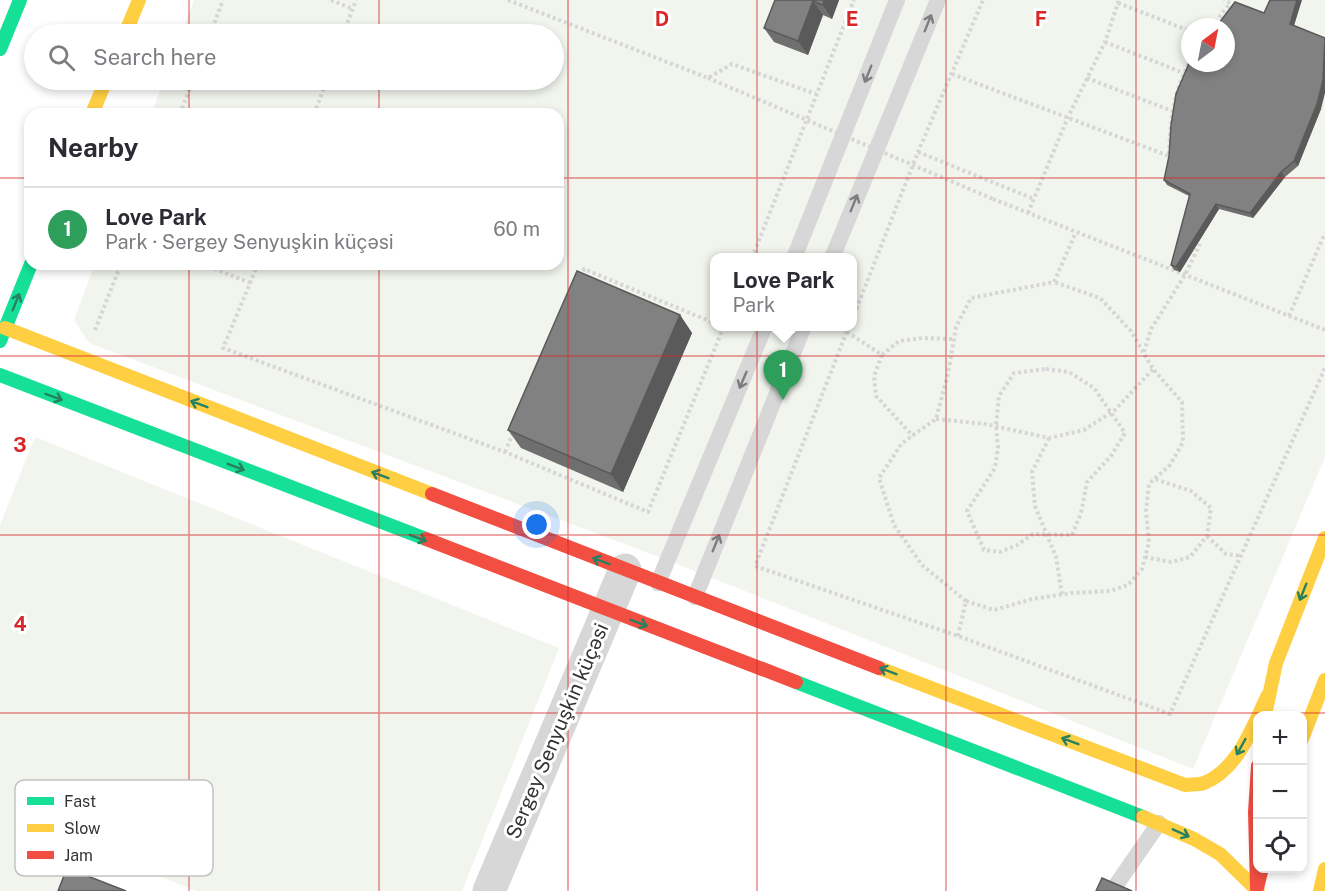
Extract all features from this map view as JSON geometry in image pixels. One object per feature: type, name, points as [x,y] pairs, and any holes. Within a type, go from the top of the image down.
[{"type":"main road","points":[[0,49],[20,0]]},
{"type":"main road","points":[[129,24],[139,0]]},
{"type":"main road","points":[[94,108],[102,90]]},
{"type":"main road","points":[[29,270],[3,334],[1185,785],[1203,783],[1223,772],[1237,754],[1268,695]]},
{"type":"main road","points":[[0,375],[1108,802],[1194,839],[1220,855],[1257,890]]},
{"type":"main road","points":[[1265,711],[1284,639],[1325,538]]},
{"type":"main road","points":[[1307,726],[1325,680]]},
{"type":"main road","points":[[1255,819],[1257,890]]},
{"type":"main road","points":[[1320,891],[1325,869]]},
{"type":"main road","points":[[1257,890],[1261,873]]},
{"type":"street","name":"Sergey Senyuşkin küçəsi","points":[[489,891],[626,570]]},
{"type":"lane","points":[[796,253],[897,0]]},
{"type":"lane","points":[[834,253],[938,0]]},
{"type":"lane","points":[[658,583],[763,331]]},
{"type":"lane","points":[[695,597],[802,331]]},
{"type":"lane","points":[[1112,891],[1159,823]]},
{"type":"path","points":[[214,24],[223,0]]},
{"type":"path","points":[[331,0],[353,9]]},
{"type":"path","points":[[347,24],[356,0]]},
{"type":"path","points":[[508,0],[708,78],[993,199],[1325,330]]},
{"type":"path","points":[[754,253],[854,0]]},
{"type":"path","points":[[857,307],[918,152],[983,0]]},
{"type":"path","points":[[1219,18],[1230,3],[1224,0]]},
{"type":"path","points":[[1028,213],[1068,117],[1105,42],[1118,1],[1181,28]]},
{"type":"path","points":[[952,74],[1169,156],[1172,111],[1184,73],[1105,42]]},
{"type":"path","points":[[708,78],[732,64],[816,94]]},
{"type":"path","points":[[1087,78],[1172,111]]},
{"type":"path","points":[[182,108],[189,90]]},
{"type":"path","points":[[316,108],[323,90]]},
{"type":"path","points":[[918,152],[1034,199]]},
{"type":"path","points":[[1054,282],[1076,232]]},
{"type":"path","points":[[1289,316],[1325,233]]},
{"type":"path","points":[[1143,353],[1151,329],[1185,275],[1200,244]]},
{"type":"path","points":[[580,280],[584,269],[710,321]]},
{"type":"path","points":[[218,270],[250,283]]},
{"type":"path","points":[[255,270],[224,348],[505,452],[648,512],[721,331]]},
{"type":"path","points":[[1054,282],[1100,298],[1131,331],[1153,369],[1182,402],[1183,442],[1170,465],[1149,484],[1146,511],[1149,542],[1142,569],[1128,585],[1110,591],[1032,599],[993,610],[966,601],[922,565],[894,525],[879,478],[902,443],[936,419],[948,374],[956,327],[971,298],[1054,282]]},
{"type":"path","points":[[882,355],[847,332],[755,566],[958,636],[1170,714],[1325,368]]},
{"type":"path","points":[[913,436],[876,396],[874,376],[882,355],[899,341],[923,338],[954,339]]},
{"type":"path","points":[[1046,369],[1069,372],[1094,388],[1111,412],[1125,433],[1111,456],[1088,482],[1081,513],[1072,535],[1034,534],[1000,552],[984,550],[968,511],[995,468],[998,448],[996,426],[999,396],[1014,373],[1046,369]]},
{"type":"path","points":[[936,419],[996,426],[1049,438],[1084,430],[1111,412],[1153,369]]},
{"type":"path","points":[[505,452],[514,430]]},
{"type":"path","points":[[1049,438],[1032,472],[1035,506],[1056,557],[1062,595]]},
{"type":"path","points":[[1145,558],[1171,562],[1190,557],[1207,536],[1211,508],[1191,491],[1154,478]]},
{"type":"path","points":[[1207,536],[1226,554],[1240,556]]},
{"type":"path","points":[[958,636],[966,601]]},
{"type":"shaded area","points":[[194,0],[1325,0],[1325,457],[1193,769],[667,560],[89,343],[74,320],[93,270],[564,270],[564,108],[153,108],[160,90],[564,90],[564,24],[185,24]]},
{"type":"shaded area","points":[[35,437],[559,648],[462,891],[196,891],[159,876],[213,876],[213,780],[15,780],[15,876],[63,876],[57,891],[0,891],[0,525]]},
{"type":"building","points":[[775,0],[824,0],[823,5],[813,1],[798,41],[764,28]]},
{"type":"building","points":[[1270,0],[1297,0],[1290,24],[1325,38],[1323,80],[1317,104],[1294,161],[1281,172],[1250,213],[1216,204],[1176,267],[1171,265],[1190,194],[1164,180],[1176,94],[1185,72],[1235,72],[1235,18],[1223,18],[1235,2],[1264,13]]},
{"type":"building","points":[[577,271],[680,315],[611,474],[508,430]]},
{"type":"building","points":[[64,876],[88,876],[126,891],[58,891]]},
{"type":"building","points":[[1102,878],[1132,891],[1096,891]]},
{"type":"traffic: fast","points":[[0,49],[20,0]]},
{"type":"traffic: fast","points":[[0,341],[29,270]]},
{"type":"traffic: fast","points":[[0,375],[426,539]]},
{"type":"traffic: fast","points":[[796,682],[1143,817]]},
{"type":"traffic: slow","points":[[129,24],[139,0]]},
{"type":"traffic: slow","points":[[94,108],[102,90]]},
{"type":"traffic: slow","points":[[5,328],[432,494]]},
{"type":"traffic: slow","points":[[1266,711],[1276,663],[1325,538]]},
{"type":"traffic: slow","points":[[879,668],[1185,785],[1204,783],[1227,768],[1243,745],[1268,695]]},
{"type":"traffic: slow","points":[[1307,726],[1325,680]]},
{"type":"traffic: slow","points":[[1143,817],[1194,839],[1220,854],[1258,891]]},
{"type":"traffic: slow","points":[[1320,891],[1325,869]]},
{"type":"traffic: jam","points":[[432,494],[879,668]]},
{"type":"traffic: jam","points":[[426,539],[796,682]]},
{"type":"traffic: jam","points":[[1255,819],[1257,888]]},
{"type":"traffic: jam","points":[[1257,888],[1261,873]]},
{"type":"place","name":"Love Park","points":[[783,400]]}]
